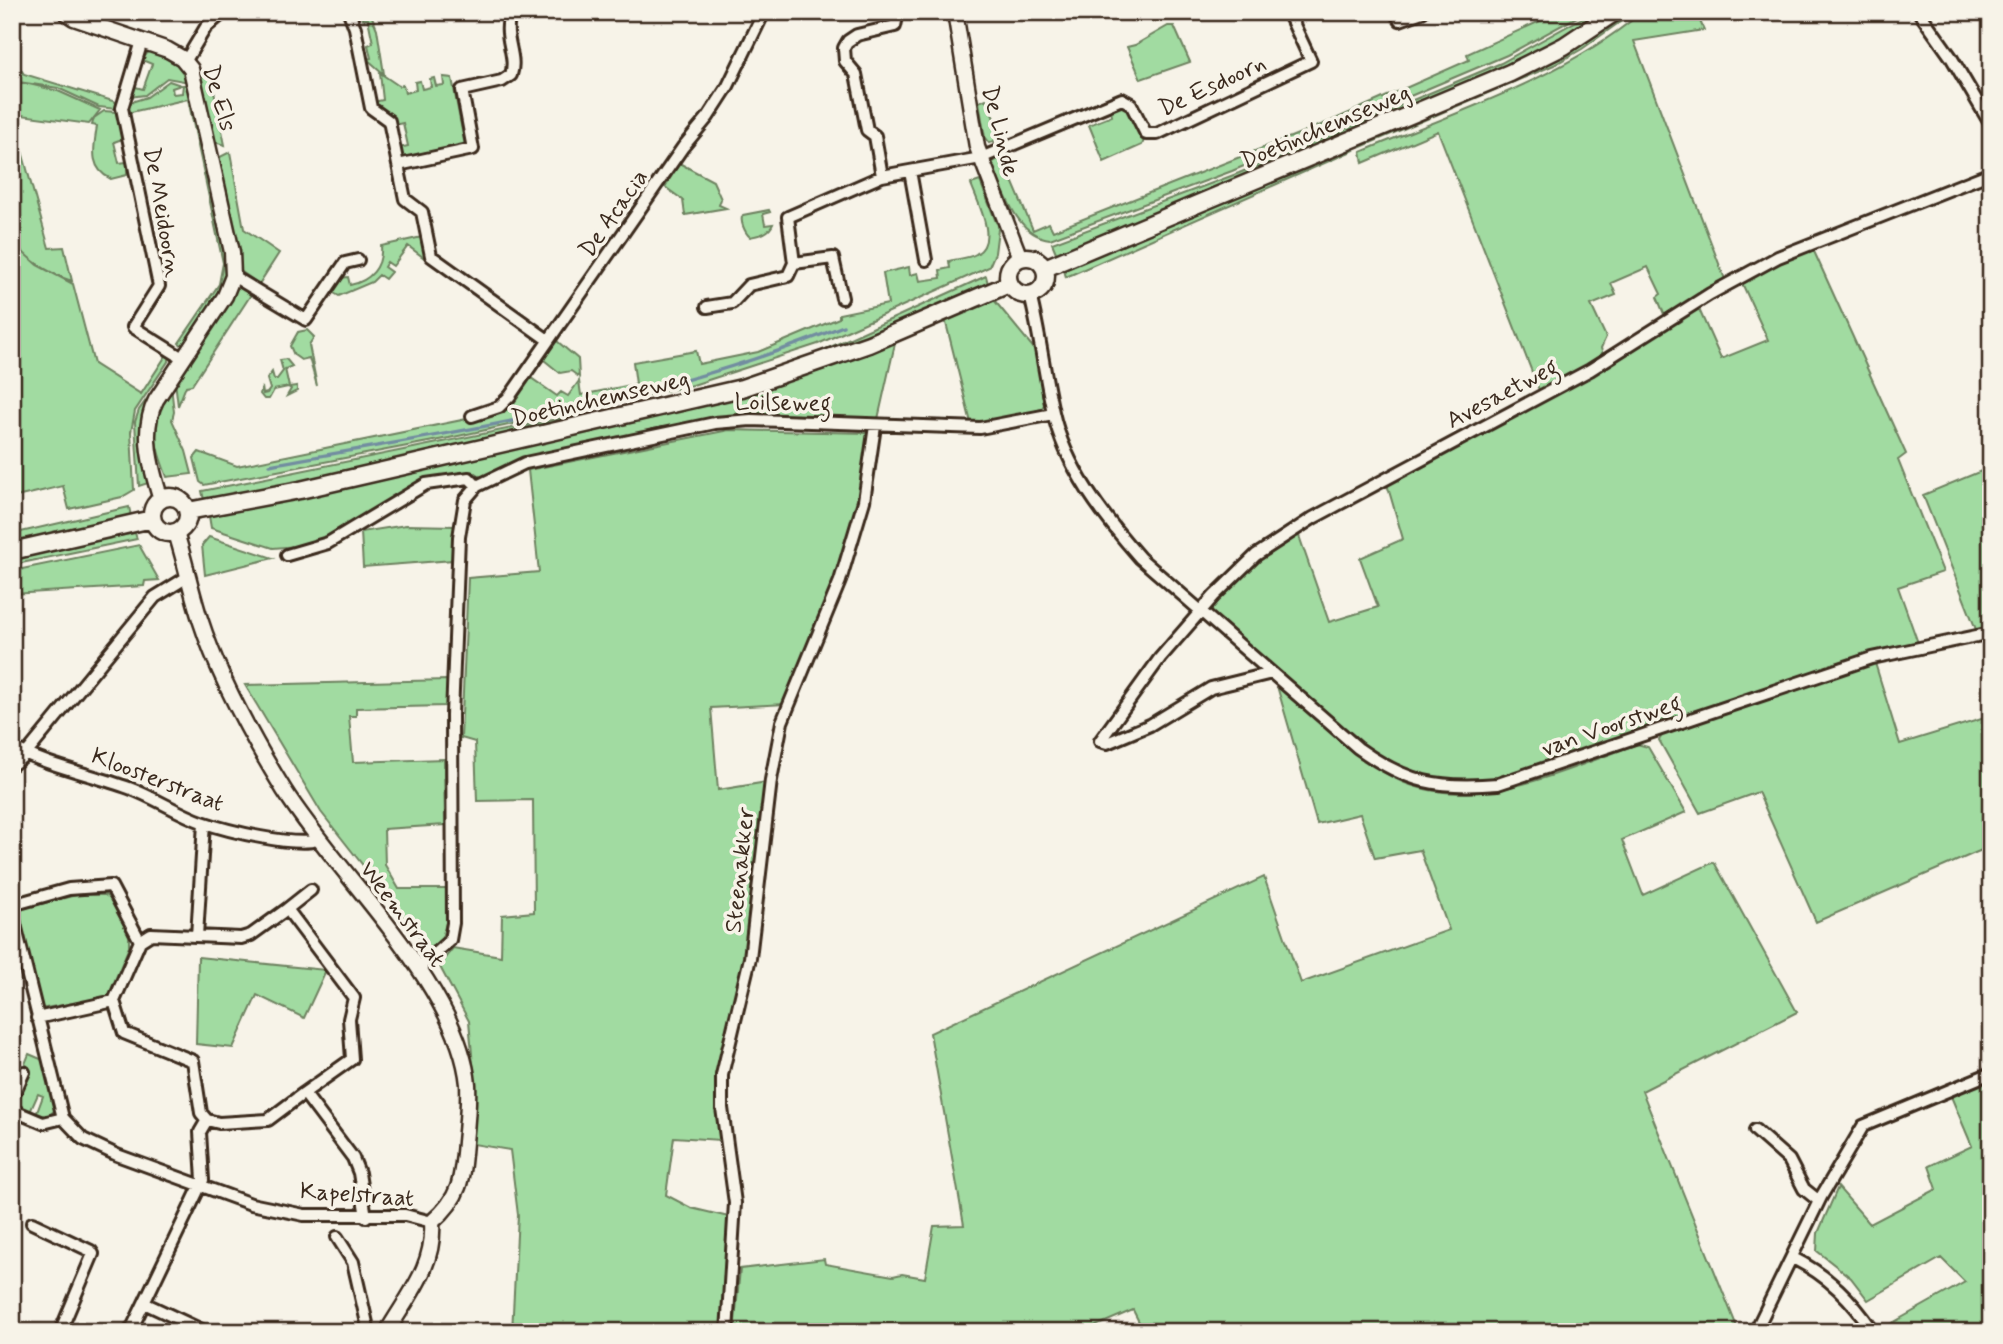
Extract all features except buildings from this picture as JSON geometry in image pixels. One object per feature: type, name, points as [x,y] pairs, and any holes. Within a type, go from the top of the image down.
[{"type":"main road","name":"Doetinchemseweg","points":[[1045,268],[1510,72],[1564,46],[1615,12]]},
{"type":"main road","points":[[1020,258],[1039,260],[1045,268],[1045,285],[1030,295],[1022,295],[1009,284],[1009,269],[1020,258]]},
{"type":"main road","name":"Doetinchemseweg","points":[[188,511],[300,490],[742,388],[869,344],[1009,284]]},
{"type":"main road","points":[[166,499],[181,501],[188,511],[186,524],[176,533],[161,531],[152,519],[155,506],[166,499]]},
{"type":"main road","points":[[12,551],[152,519]]},
{"type":"street","name":"De Els","points":[[65,12],[168,50],[185,62],[194,74],[232,253],[233,276]]},
{"type":"street","points":[[185,62],[206,27],[223,12]]},
{"type":"street","points":[[349,12],[355,28],[371,108],[389,121],[405,199],[422,212],[431,256],[548,340]]},
{"type":"street","points":[[398,164],[473,149],[462,90],[502,81],[511,75],[506,30],[512,12]]},
{"type":"street","name":"De Acacia","points":[[472,416],[493,410],[503,403],[683,147],[717,104],[764,12]]},
{"type":"street","points":[[883,176],[875,136],[867,130],[856,74],[847,64],[844,52],[848,41],[857,35],[895,26],[898,12]]},
{"type":"street","name":"De Linde","points":[[955,12],[981,158],[1020,258]]},
{"type":"street","name":"De Esdoorn","points":[[981,158],[1122,99],[1131,104],[1146,134],[1157,134],[1299,67],[1311,61],[1288,12]]},
{"type":"street","points":[[1394,12],[1400,20],[1422,12]]},
{"type":"street","points":[[1919,12],[1951,57],[1991,125]]},
{"type":"street","name":"De Meidoorn","points":[[142,41],[122,108],[159,286],[133,327],[184,359]]},
{"type":"street","points":[[707,307],[732,303],[749,285],[788,276],[794,263],[788,217],[883,176],[981,158]]},
{"type":"street","points":[[910,171],[926,260]]},
{"type":"street","name":"Avesaetweg","points":[[1272,673],[1211,688],[1150,725],[1107,743],[1100,741],[1160,658],[1200,610],[1256,555],[1313,518],[1590,370],[1710,294],[1778,257],[1991,173]]},
{"type":"street","points":[[794,263],[833,258],[842,298]]},
{"type":"street","points":[[166,499],[158,464],[151,455],[148,435],[150,415],[225,296],[233,276],[306,320],[345,263],[358,260]]},
{"type":"street","name":"van Voorstweg","points":[[1030,295],[1053,414],[1071,461],[1112,526],[1140,558],[1272,673],[1385,768],[1413,780],[1441,787],[1498,784],[1872,658],[1991,633]]},
{"type":"street","name":"Loilseweg","points":[[478,486],[524,463],[715,423],[751,420],[980,428],[1053,414]]},
{"type":"street","name":"Steenakker","points":[[727,1332],[735,1203],[722,1108],[722,1075],[750,958],[771,780],[782,722],[840,581],[864,500],[875,426]]},
{"type":"street","points":[[287,555],[328,543],[426,484],[469,478],[478,486],[465,500],[460,537],[452,715],[453,923],[450,940],[419,968]]},
{"type":"street","name":"Weemstraat","points":[[176,533],[200,618],[218,666],[284,790],[318,840],[419,968],[455,1035],[468,1083],[467,1125],[460,1184],[456,1196],[432,1222]]},
{"type":"street","points":[[12,765],[26,754],[155,597],[189,576]]},
{"type":"street","name":"Kloosterstraat","points":[[12,747],[132,789],[204,823],[283,840],[318,840]]},
{"type":"street","points":[[197,936],[204,823]]},
{"type":"street","points":[[12,905],[69,889],[111,886],[139,941]]},
{"type":"street","points":[[288,909],[354,998],[349,1019],[352,1059],[268,1120],[219,1124],[207,1120],[201,1113],[193,1062],[124,1033],[114,1001],[139,941],[151,934],[241,939],[251,935],[311,890]]},
{"type":"street","points":[[12,912],[63,1118],[43,1123],[12,1110]]},
{"type":"street","points":[[38,1021],[114,1001]]},
{"type":"street","points":[[12,1098],[24,1072]]},
{"type":"street","points":[[1755,1332],[1819,1201],[1863,1126],[1991,1073]]},
{"type":"street","points":[[304,1093],[354,1158],[366,1217]]},
{"type":"street","name":"Kapelstraat","points":[[63,1118],[83,1139],[198,1187],[251,1204],[304,1215],[405,1215],[432,1222]]},
{"type":"street","points":[[127,1332],[133,1326],[204,1175],[200,1132],[207,1120]]},
{"type":"street","points":[[1755,1130],[1789,1160],[1804,1189],[1819,1201]]},
{"type":"street","points":[[387,1332],[427,1264],[433,1245],[432,1222]]},
{"type":"street","points":[[32,1223],[91,1251],[93,1255],[60,1332]]},
{"type":"street","points":[[337,1237],[353,1262],[369,1332]]},
{"type":"street","points":[[1793,1258],[1822,1273],[1836,1285],[1874,1332]]},
{"type":"street","points":[[144,1303],[206,1332]]},
{"type":"green space","points":[[370,12],[377,29],[384,74],[367,59],[371,58],[368,45],[373,43],[368,19],[363,19],[359,13]]},
{"type":"green space","points":[[1560,12],[1586,12],[1507,55],[1375,111],[1232,171],[1050,239],[1039,236],[1021,222],[993,168],[993,162],[1002,157],[1033,230],[1049,223],[1053,231],[1331,121],[1469,60],[1467,54]]},
{"type":"green space","points":[[1593,12],[1604,12],[1540,52],[1057,255],[1052,243],[1239,173],[1501,63]]},
{"type":"green space","points":[[1624,12],[1634,12],[1582,49],[1554,65],[1361,147],[1361,141],[1603,28]]},
{"type":"green space","points":[[1642,12],[1696,12],[1704,30],[1634,41],[1726,282],[1666,319],[1657,297],[1661,294],[1648,267],[1611,283],[1616,295],[1591,305],[1606,337],[1601,348],[1604,359],[1541,395],[1438,131],[1363,163],[1361,152],[1471,108],[1543,75],[1611,36]]},
{"type":"green space","points":[[1168,26],[1174,26],[1190,62],[1141,79],[1127,47]]},
{"type":"green space","points":[[149,51],[181,64],[189,82],[167,78],[145,95],[129,97],[132,86],[143,89],[152,64],[142,60]]},
{"type":"green space","points":[[12,57],[24,74],[116,102],[116,109],[99,107],[58,88],[12,81]]},
{"type":"green space","points":[[380,73],[399,86],[403,85],[405,93],[416,90],[415,82],[420,81],[422,89],[431,87],[430,79],[434,78],[436,86],[444,85],[443,77],[452,78],[465,146],[418,154],[416,158],[401,157],[399,148],[408,146],[403,123],[394,125],[373,102],[383,100]]},
{"type":"green space","points":[[200,76],[211,76],[225,145],[214,142]]},
{"type":"green space","points":[[169,81],[181,85],[172,88],[173,94],[182,93],[183,85],[190,85],[228,257],[226,285],[185,347],[179,343],[219,284],[223,263],[188,99],[127,113],[128,103],[147,97]]},
{"type":"green space","points":[[25,83],[58,91],[100,110],[89,124],[22,115],[18,137],[49,248],[64,247],[72,281],[29,258],[12,236],[12,84]]},
{"type":"green space","points":[[986,99],[1002,138],[989,143],[985,138],[979,102]]},
{"type":"green space","points":[[1123,105],[1130,112],[1144,140],[1142,145],[1104,162],[1089,125],[1112,116],[1110,108]]},
{"type":"green space","points":[[104,111],[116,112],[122,139],[114,142],[119,163],[127,162],[127,175],[111,179],[99,169],[94,156],[97,126],[92,125],[94,118]]},
{"type":"green space","points":[[1350,145],[1354,150],[1066,277],[1064,270]]},
{"type":"green space","points":[[230,152],[244,229],[279,253],[259,284],[239,270],[218,158]]},
{"type":"green space","points":[[679,163],[713,181],[721,199],[719,205],[726,208],[685,215],[683,200],[665,187]]},
{"type":"green space","points":[[980,181],[996,222],[999,221],[995,253],[989,267],[818,344],[693,385],[449,438],[204,485],[200,482],[194,458],[199,452],[237,466],[493,416],[509,405],[512,406],[531,378],[557,396],[561,392],[568,396],[579,381],[581,395],[636,384],[633,362],[696,351],[699,364],[758,352],[839,318],[839,314],[888,304],[883,273],[909,267],[910,275],[918,273],[920,281],[941,278],[940,270],[950,268],[949,261],[976,254],[983,248],[986,241],[985,222],[971,184]]},
{"type":"green space","points":[[770,212],[763,214],[765,225],[773,224],[769,230],[750,237],[743,226],[743,215]]},
{"type":"green space","points":[[422,237],[427,260],[408,246],[393,266],[387,262],[384,267],[391,272],[385,279],[379,275],[372,282],[339,296],[332,292],[341,278],[348,277],[350,285],[364,280],[374,272],[380,260],[381,246]]},
{"type":"green space","points":[[13,243],[37,265],[73,284],[94,364],[141,394],[167,354],[171,357],[135,411],[131,432],[134,490],[122,497],[69,509],[63,486],[12,498]]},
{"type":"green space","points":[[1812,247],[1906,454],[1898,460],[1943,572],[1898,587],[1918,643],[1890,649],[1515,775],[1460,780],[1425,775],[1374,753],[1208,610],[1260,558],[1298,533],[1329,622],[1378,607],[1360,558],[1403,539],[1387,484],[1601,370],[1698,307],[1721,359],[1768,340],[1741,281]]},
{"type":"green space","points":[[986,276],[988,284],[858,342],[780,370]]},
{"type":"green space","points":[[236,286],[247,286],[252,293],[192,385],[186,386],[178,406],[175,381]]},
{"type":"green space","points":[[994,300],[1036,351],[1044,405],[1041,409],[1002,422],[971,423],[945,319]]},
{"type":"green space","points":[[563,327],[565,328],[557,341],[578,359],[579,377],[571,371],[560,373],[544,360]]},
{"type":"green space","points":[[307,330],[314,337],[309,345],[317,386],[309,358],[301,360],[294,355],[290,346],[298,332]]},
{"type":"green space","points":[[896,339],[878,419],[733,417],[704,420],[513,463],[481,477],[475,473],[428,479],[364,518],[319,541],[299,546],[273,548],[211,528],[209,516],[681,411],[733,397]]},
{"type":"green space","points":[[286,359],[292,366],[285,369],[289,387],[297,386],[297,391],[287,396],[291,389],[288,387],[274,390],[269,399],[264,399],[260,394],[262,387],[263,394],[267,393],[270,389],[267,379],[272,372],[274,379],[277,379],[283,371],[280,360]]},
{"type":"green space","points":[[159,382],[163,382],[150,402],[151,482],[139,486],[135,422],[139,410]]},
{"type":"green space","points":[[171,386],[174,412],[172,420],[186,451],[192,474],[167,477],[158,452],[155,432],[159,411]]},
{"type":"green space","points":[[581,414],[581,421],[343,475],[204,500],[202,491]]},
{"type":"green space","points":[[729,430],[869,433],[860,497],[846,550],[828,602],[785,704],[711,708],[718,790],[767,782],[756,892],[718,1115],[720,1140],[674,1137],[666,1195],[691,1208],[733,1218],[723,1330],[512,1332],[518,1215],[510,1150],[473,1144],[476,1098],[469,1021],[439,965],[453,948],[501,956],[502,915],[534,912],[533,800],[477,801],[475,742],[461,738],[468,578],[539,572],[528,470]]},
{"type":"green space","points":[[1991,467],[1991,628],[1977,632],[1923,495]]},
{"type":"green space","points":[[129,507],[131,516],[12,544],[12,534]]},
{"type":"green space","points":[[406,525],[456,526],[453,560],[363,567],[361,532]]},
{"type":"green space","points":[[135,533],[137,539],[12,565],[12,558]]},
{"type":"green space","points":[[209,537],[273,558],[205,575],[202,545]]},
{"type":"green space","points":[[139,545],[159,580],[145,581],[144,586],[12,594],[12,571]]},
{"type":"green space","points":[[1875,663],[1900,744],[1991,716],[1991,846],[1816,922],[1758,792],[1700,813],[1659,740],[1664,733]]},
{"type":"green space","points":[[447,680],[447,706],[356,708],[356,716],[349,716],[353,762],[444,759],[445,825],[384,829],[385,865],[399,889],[449,889],[449,911],[441,942],[428,948],[321,812],[245,685]]},
{"type":"green space","points":[[1277,686],[1370,764],[1415,787],[1446,793],[1512,787],[1577,767],[1637,744],[1648,747],[1686,812],[1622,840],[1643,895],[1714,862],[1797,1012],[1642,1091],[1739,1332],[1144,1332],[1133,1310],[1082,1332],[734,1332],[740,1269],[824,1259],[825,1264],[893,1276],[902,1274],[925,1278],[934,1226],[964,1225],[930,1033],[1264,877],[1301,983],[1449,930],[1420,850],[1375,858],[1360,814],[1317,824]]},
{"type":"green space","points":[[76,895],[105,895],[113,901],[129,936],[129,947],[108,997],[40,1009],[18,918],[21,909]]},
{"type":"green space","points":[[198,957],[326,970],[304,1018],[257,995],[233,1048],[196,1044]]},
{"type":"green space","points":[[29,1054],[43,1060],[55,1110],[46,1118],[36,1115],[43,1096],[38,1094],[30,1112],[18,1108],[16,1102],[28,1072],[23,1069]]},
{"type":"green space","points":[[1991,1077],[1991,1332],[1891,1332],[1887,1326],[1965,1282],[1941,1258],[1868,1300],[1851,1278],[1817,1251],[1818,1233],[1838,1187],[1870,1224],[1937,1189],[1929,1166],[1972,1146],[1950,1094]]},
{"type":"waterway","points":[[270,465],[488,426],[633,394],[704,375],[843,326]]}]
